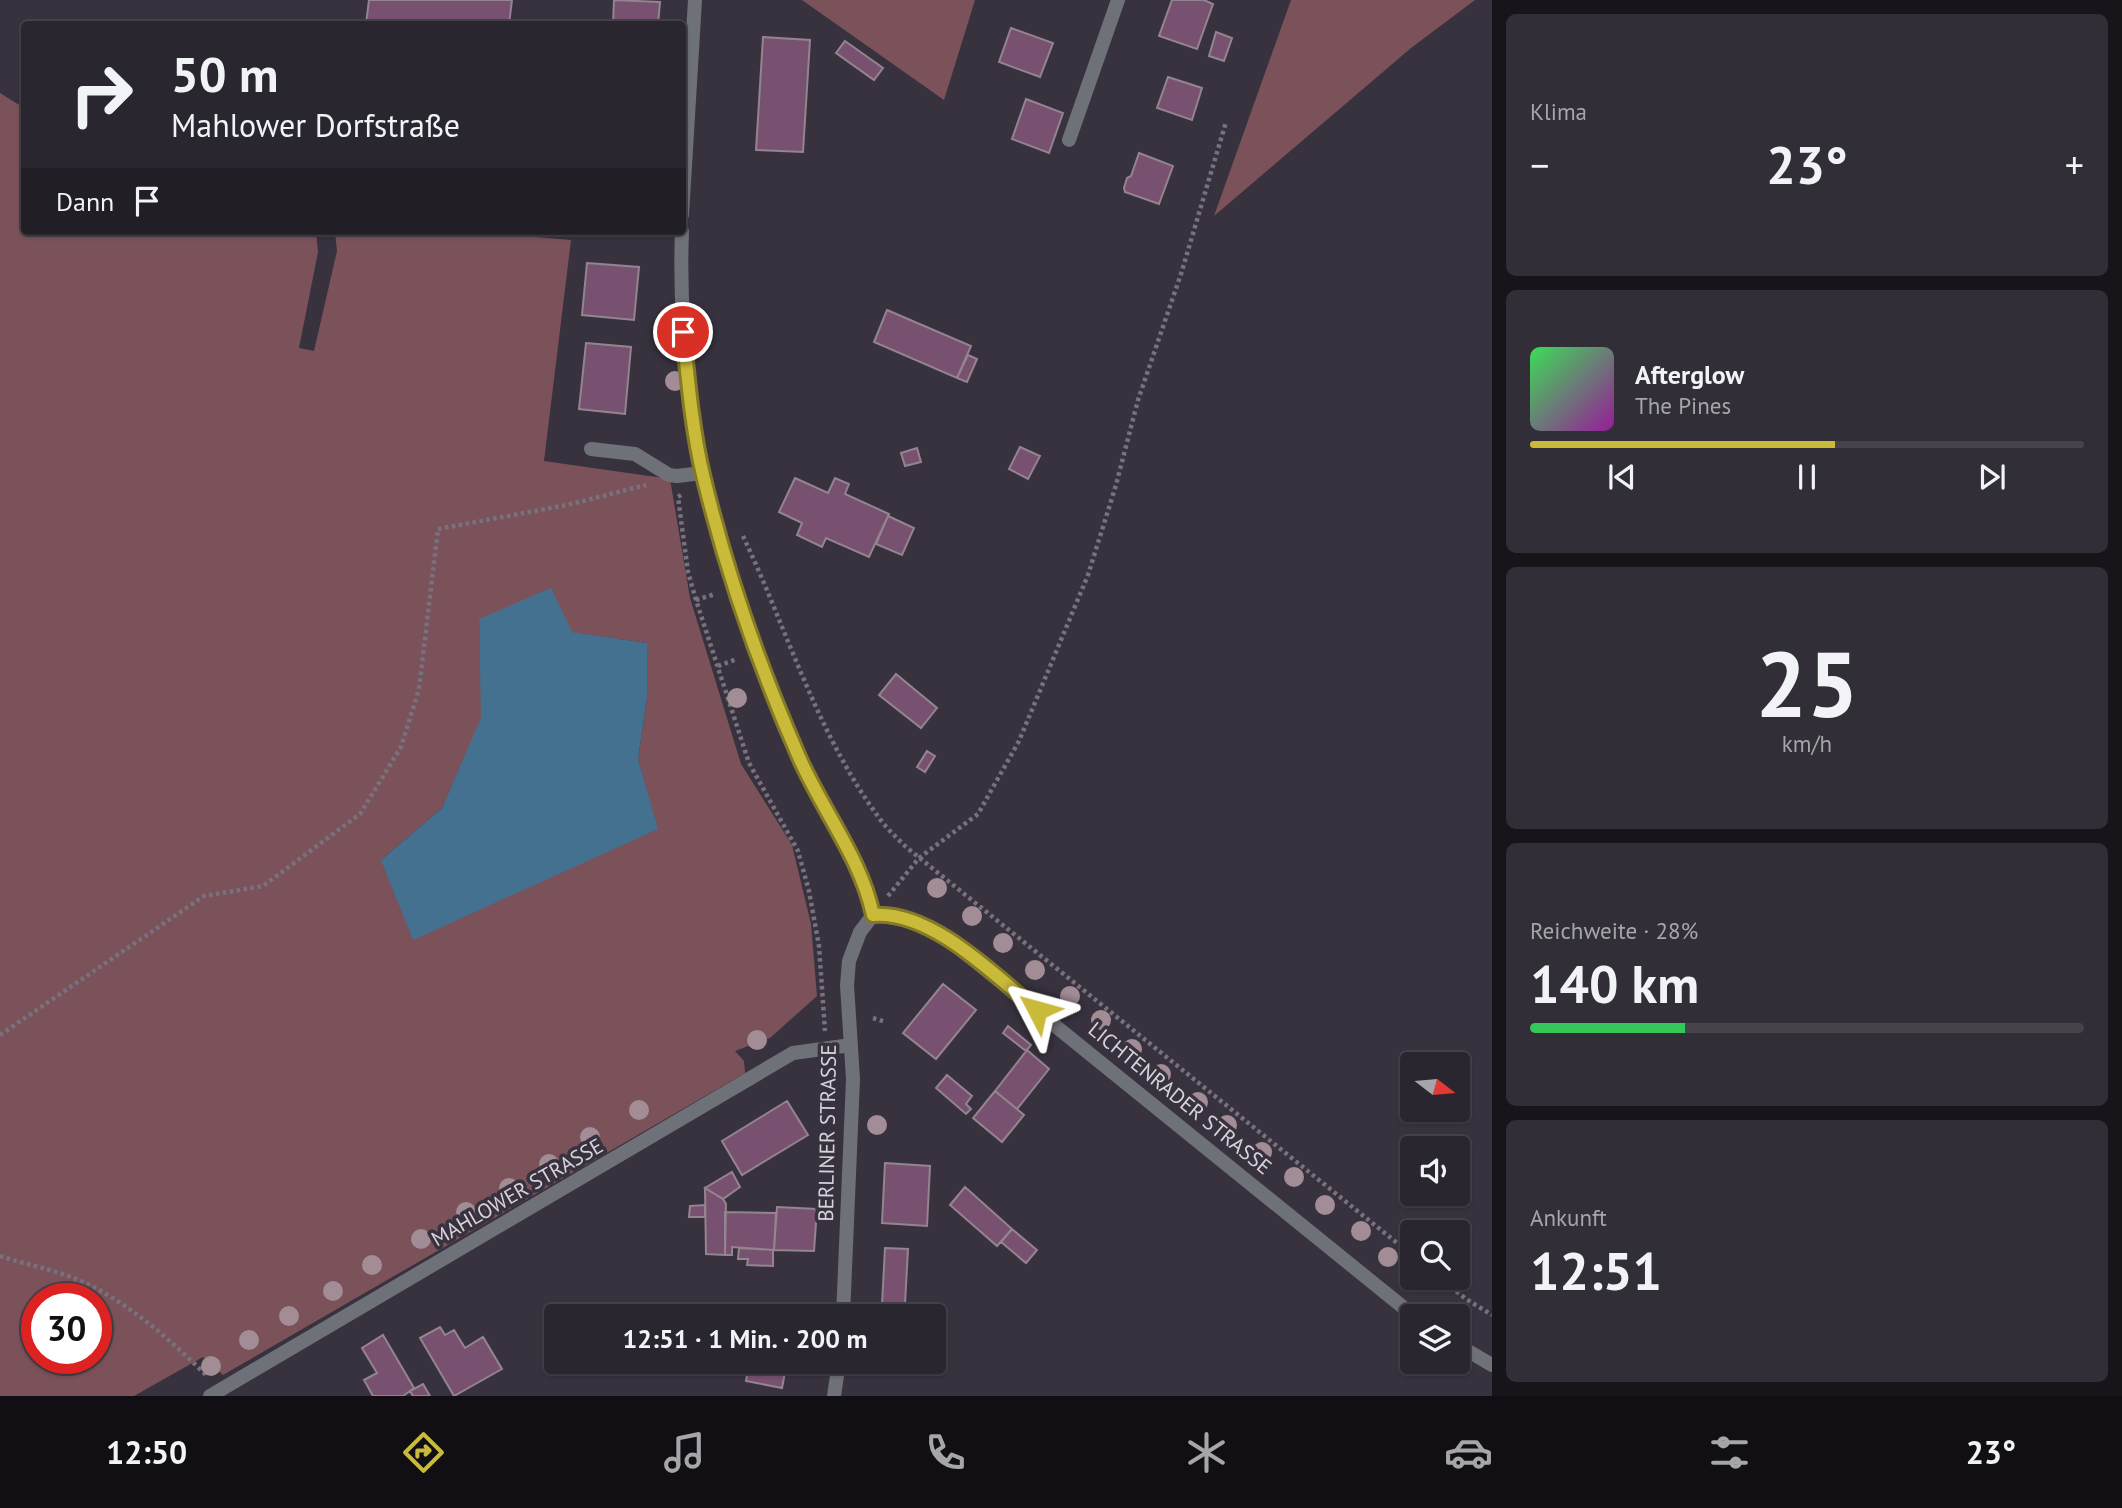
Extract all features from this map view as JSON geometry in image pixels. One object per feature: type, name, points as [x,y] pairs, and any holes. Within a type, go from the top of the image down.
[{"type":"street","points":[[686,149],[695,0]]},
{"type":"street","points":[[1069,140],[1118,0]]},
{"type":"street","points":[[682,235],[683,332],[702,473],[735,592],[800,759],[867,887],[873,915]]},
{"type":"street","points":[[590,449],[635,454],[677,477],[702,473]]},
{"type":"street","name":"LICHTENRADER STRASSE","points":[[873,915],[891,914],[916,922],[954,944],[1400,1305]]},
{"type":"street","name":"BERLINER STRASSE","points":[[844,1304],[853,1115],[847,995],[849,961],[860,932],[873,915]]},
{"type":"street","name":"MAHLOWER STRASSE","points":[[215,1393],[793,1053],[851,1045]]},
{"type":"street","points":[[1470,1352],[1492,1365]]},
{"type":"street","points":[[834,1396],[837,1374]]},
{"type":"path","points":[[873,915],[919,858],[978,814],[1019,741],[1088,575],[1116,485],[1138,400],[1181,274],[1226,122]]},
{"type":"path","points":[[702,473],[678,497],[688,572],[749,763],[797,851],[809,891],[819,946],[823,1000]]},
{"type":"path","points":[[0,1035],[204,896],[263,886],[360,814],[401,747],[419,689],[438,529],[567,505],[657,482]]},
{"type":"path","points":[[739,527],[810,692],[850,775],[879,818],[919,858],[1400,1245]]},
{"type":"path","points":[[696,600],[720,593]]},
{"type":"path","points":[[780,643],[787,640]]},
{"type":"path","points":[[718,666],[742,657]]},
{"type":"path","points":[[873,1018],[886,1022]]},
{"type":"path","points":[[0,1256],[82,1282],[125,1306],[185,1354],[215,1393]]},
{"type":"path","points":[[1455,1290],[1492,1315]]},
{"type":"shaded area","points":[[802,0],[975,0],[944,100]]},
{"type":"shaded area","points":[[1291,0],[1475,0],[1411,48],[1214,216]]},
{"type":"shaded area","points":[[0,93],[21,106],[21,235],[316,235],[318,252],[299,348],[314,351],[337,251],[335,235],[513,235],[571,240],[544,461],[670,479],[690,598],[741,764],[792,845],[811,924],[817,996],[770,1038],[735,1051],[744,1061],[745,1073],[223,1375],[203,1357],[134,1396],[0,1396]],"holes":[[[479,619],[647,643],[647,697],[638,759],[657,829],[381,860],[442,808],[482,718]]]},
{"type":"water","points":[[551,588],[572,632],[647,643],[647,697],[638,759],[658,829],[413,940],[381,860],[442,808],[481,718],[479,619]]},
{"type":"building","points":[[369,0],[512,0],[509,21],[366,21]]},
{"type":"building","points":[[614,0],[660,2],[658,21],[613,21]]},
{"type":"building","points":[[1172,0],[1204,0],[1213,4],[1197,49],[1159,36]]},
{"type":"building","points":[[1011,28],[1053,43],[1040,77],[999,62]]},
{"type":"building","points":[[1216,32],[1232,38],[1224,61],[1209,56]]},
{"type":"building","points":[[763,37],[810,40],[803,152],[756,150]]},
{"type":"building","points":[[845,41],[883,68],[874,80],[836,53]]},
{"type":"building","points":[[1168,77],[1202,88],[1192,120],[1157,108]]},
{"type":"building","points":[[1026,99],[1063,113],[1049,153],[1012,139]]},
{"type":"building","points":[[1139,153],[1173,166],[1159,204],[1125,192],[1127,178],[1131,176]]},
{"type":"building","points":[[587,263],[639,267],[634,320],[582,315]]},
{"type":"building","points":[[887,310],[971,346],[957,378],[874,342]]},
{"type":"building","points":[[586,343],[631,347],[625,414],[579,409]]},
{"type":"building","points":[[968,355],[977,359],[967,382],[957,378]]},
{"type":"building","points":[[1020,447],[1040,456],[1028,479],[1009,469]]},
{"type":"building","points":[[917,448],[921,462],[905,466],[901,453]]},
{"type":"building","points":[[795,478],[828,493],[835,478],[849,484],[845,494],[889,514],[869,557],[826,538],[822,547],[797,535],[802,523],[779,512]]},
{"type":"building","points":[[888,516],[914,528],[902,555],[876,544]]},
{"type":"building","points":[[896,674],[937,708],[921,728],[879,695]]},
{"type":"building","points":[[927,751],[935,756],[925,772],[917,767]]},
{"type":"building","points":[[943,984],[976,1010],[936,1059],[903,1033]]},
{"type":"building","points":[[1008,1026],[1031,1045],[1026,1051],[1003,1033]]},
{"type":"building","points":[[1027,1050],[1049,1069],[1017,1109],[995,1091]]},
{"type":"building","points":[[947,1075],[972,1096],[966,1104],[971,1109],[966,1114],[936,1088]]},
{"type":"building","points":[[995,1091],[1024,1115],[1002,1142],[973,1118]]},
{"type":"building","points":[[787,1101],[808,1135],[742,1175],[722,1141]]},
{"type":"building","points":[[885,1163],[930,1166],[927,1226],[882,1223]]},
{"type":"building","points":[[732,1172],[740,1187],[723,1199],[705,1188]]},
{"type":"building","points":[[965,1187],[1012,1229],[997,1246],[950,1205]]},
{"type":"building","points":[[705,1188],[723,1199],[726,1204],[725,1255],[706,1254]]},
{"type":"building","points":[[705,1205],[705,1217],[689,1217],[690,1206]]},
{"type":"building","points":[[777,1207],[817,1209],[814,1251],[774,1250]]},
{"type":"building","points":[[725,1212],[776,1213],[774,1250],[732,1247],[732,1255],[725,1255]]},
{"type":"building","points":[[1012,1229],[1037,1250],[1026,1263],[1001,1242]]},
{"type":"building","points":[[739,1248],[773,1250],[773,1266],[747,1265],[748,1259],[738,1259]]},
{"type":"building","points":[[885,1248],[908,1249],[905,1304],[882,1304]]},
{"type":"building","points":[[440,1327],[445,1335],[454,1330],[465,1348],[483,1337],[502,1369],[454,1396],[420,1338]]},
{"type":"building","points":[[383,1335],[414,1388],[403,1396],[373,1396],[364,1380],[377,1373],[362,1348]]},
{"type":"building","points":[[747,1374],[785,1374],[782,1388],[746,1381]]},
{"type":"building","points":[[423,1384],[430,1396],[413,1396],[410,1391]]},
{"type":"route","points":[[683,332],[702,473],[735,592],[800,759],[867,887],[873,915],[891,914],[934,931],[1037,1010]]}]
